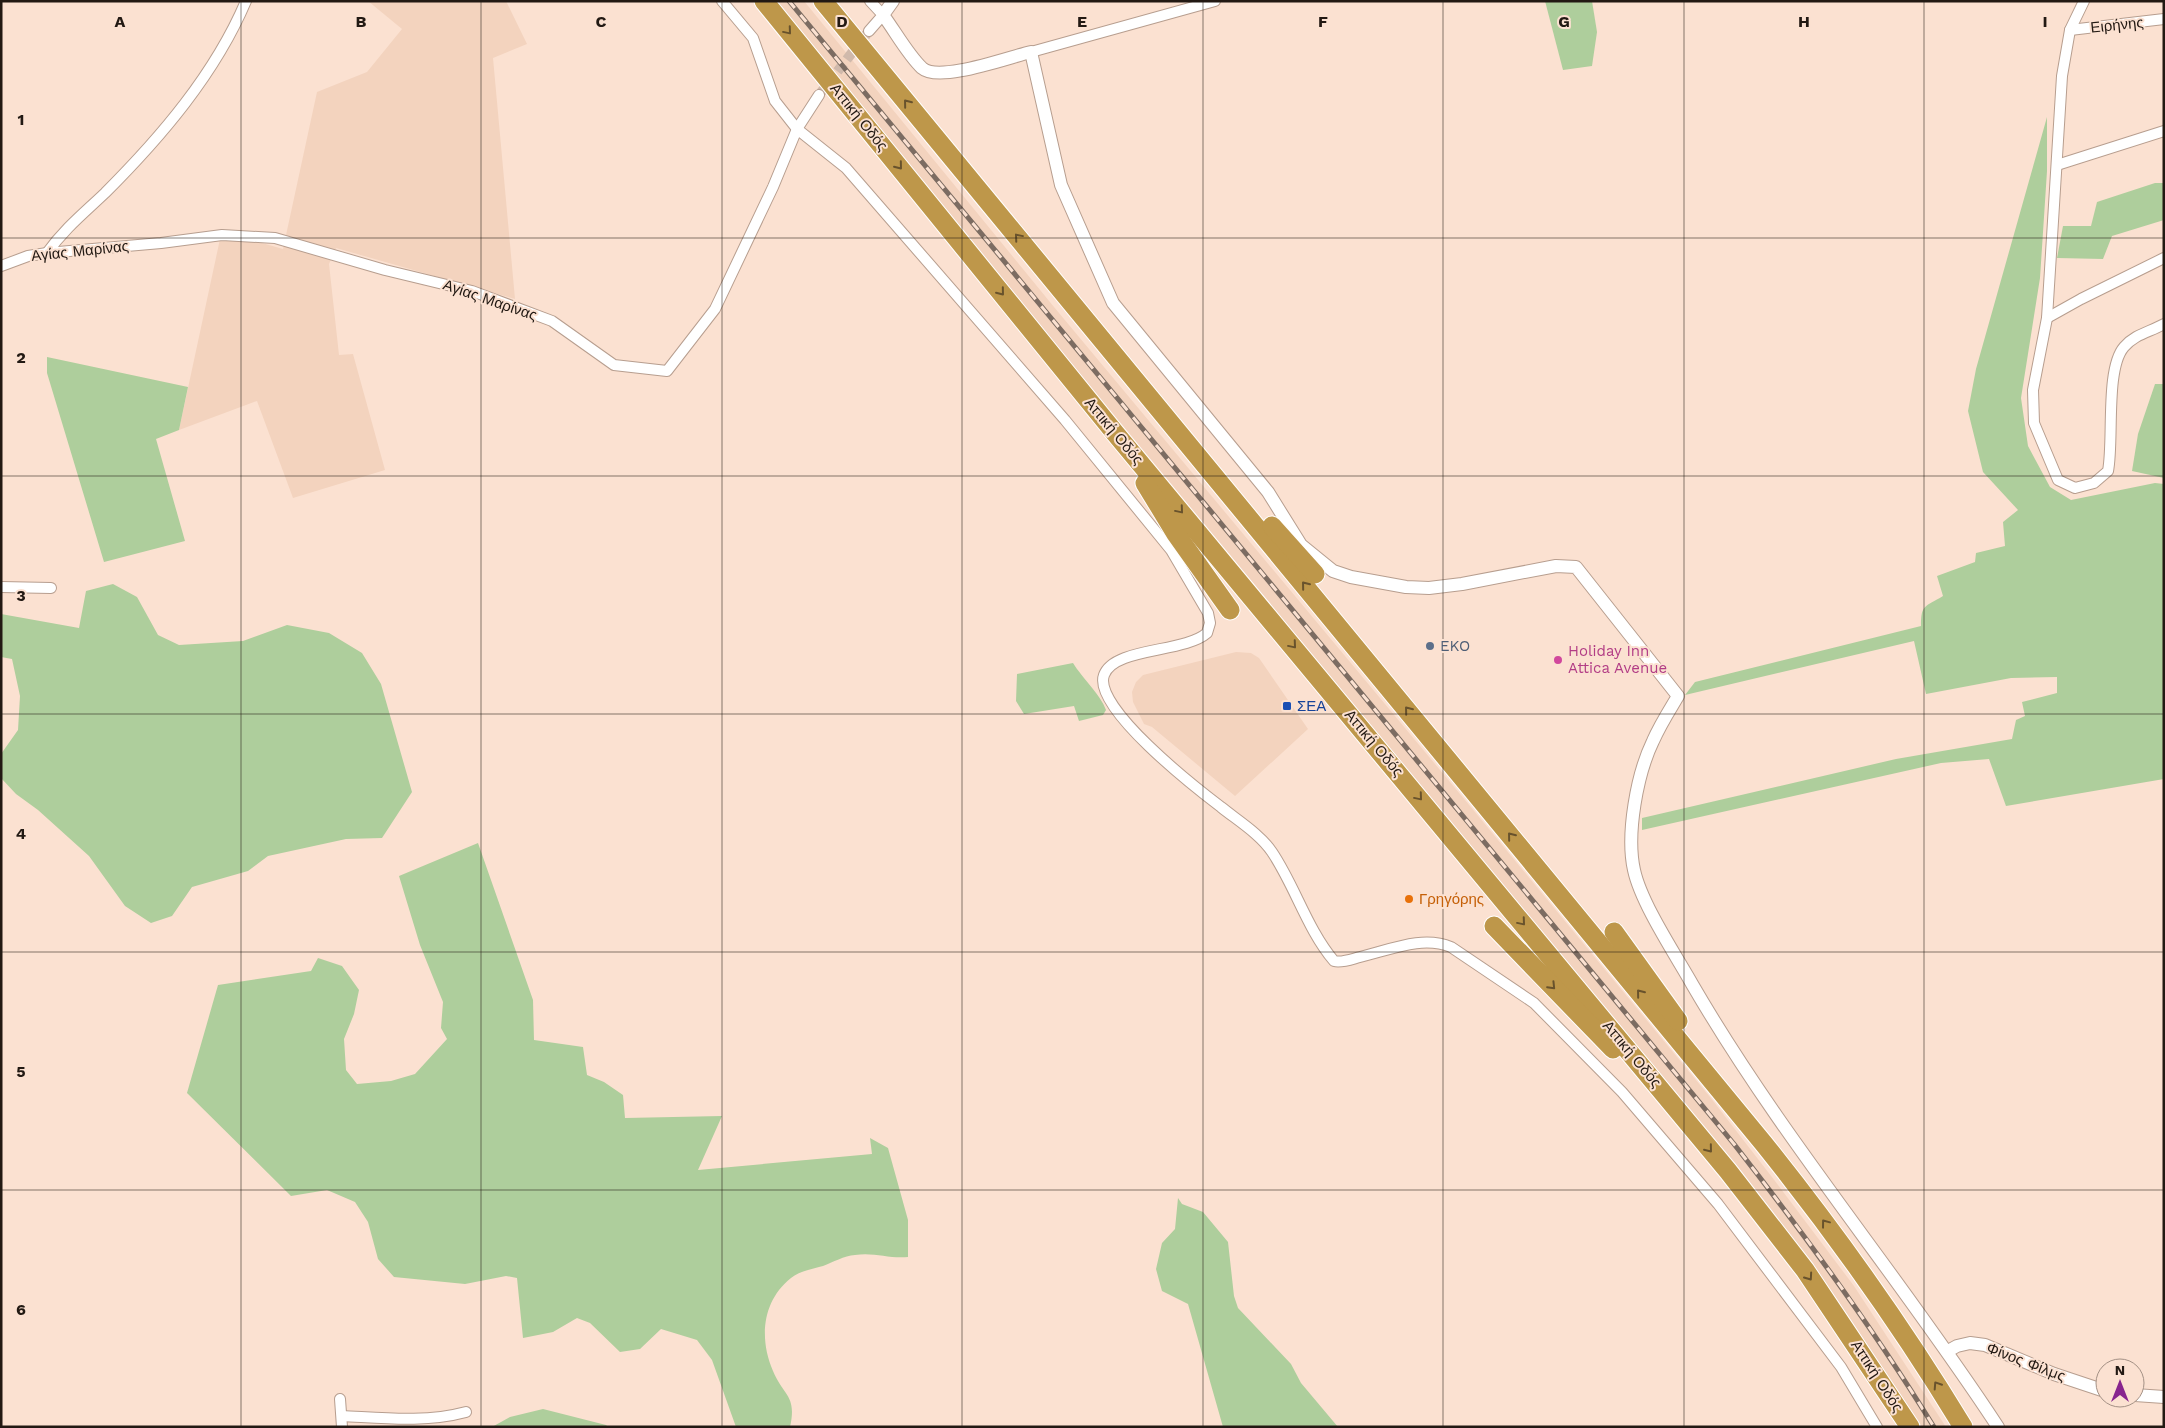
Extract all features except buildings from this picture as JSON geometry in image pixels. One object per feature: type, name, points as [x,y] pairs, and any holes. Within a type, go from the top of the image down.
[{"type":"highway","name":"Αττική Οδός","points":[[764,1],[1115,433],[1679,1111],[1804,1270],[1910,1427]]},
{"type":"highway","points":[[824,1],[1715,1084],[1843,1246],[1886,1307],[1963,1427]]},
{"type":"highway","points":[[1083,314],[1139,368],[1239,490],[1315,574]]},
{"type":"highway","points":[[1115,433],[1176,534],[1230,610]]},
{"type":"highway","points":[[1494,926],[1629,1066],[1679,1111]]},
{"type":"highway","points":[[1614,932],[1695,1044],[1715,1084]]},
{"type":"street","points":[[47,252],[76,218],[128,168],[182,106],[220,53],[235,27],[246,1]]},
{"type":"street","points":[[722,1],[753,38],[775,101],[797,129],[846,168],[956,292],[1126,492],[1171,550],[1197,592],[1208,613],[1210,623],[1206,633],[1191,642],[1124,659],[1111,665],[1103,676],[1102,685],[1106,697],[1154,753],[1255,834],[1272,851],[1298,903],[1334,961],[1350,960],[1423,942],[1438,941],[1451,947],[1534,1003],[1622,1092],[1718,1204],[1840,1367],[1877,1427]]},
{"type":"street","points":[[870,1],[921,67],[931,73],[948,73],[1215,1]]},
{"type":"street","points":[[869,31],[883,16],[893,1]]},
{"type":"street","points":[[2084,1],[2070,30],[2062,76],[2047,318],[2033,390],[2034,423],[2058,480],[2075,488],[2094,483],[2108,471],[2111,456],[2110,411],[2112,387],[2123,348],[2139,334],[2164,324]]},
{"type":"street","name":"Ειρήνης","points":[[2070,30],[2164,19]]},
{"type":"street","points":[[1030,52],[1061,185],[1113,303],[1268,492],[1302,545],[1333,571],[1350,577],[1406,587],[1428,588],[1462,584],[1556,566],[1576,567],[1678,696],[1645,761],[1633,819],[1631,849],[1634,871],[1644,897],[1725,1041],[1948,1351],[1998,1427]]},
{"type":"street","points":[[797,129],[820,95]]},
{"type":"street","name":"Αγίας Μαρίνας","points":[[1,266],[28,256],[47,252],[161,243],[222,235],[275,238],[385,270],[472,290],[552,321],[614,365],[667,371],[715,309],[774,187],[797,129]]},
{"type":"street","points":[[2057,165],[2164,131]]},
{"type":"street","points":[[2047,318],[2081,298],[2164,258]]},
{"type":"street","points":[[1,586],[51,588]]},
{"type":"street","name":"Φίνος Φίλμς","points":[[1948,1351],[1957,1346],[1970,1343],[1985,1345],[2054,1374],[2095,1388]]},
{"type":"street","points":[[2145,1396],[2164,1397]]},
{"type":"street","points":[[340,1399],[342,1422],[444,1418],[466,1412]]},
{"type":"shaded area","points":[[368,1],[506,1],[527,44],[493,58],[515,299],[336,248],[329,264],[339,355],[353,354],[385,470],[293,498],[257,401],[179,430],[220,239],[251,240],[283,249],[317,92],[367,72],[402,29]]},
{"type":"shaded area","points":[[772,1],[804,1],[1054,307],[1710,1097],[1854,1286],[1946,1427],[1922,1427],[1837,1299],[1739,1175],[1502,884]]},
{"type":"shaded area","points":[[1236,652],[1251,653],[1259,658],[1308,729],[1235,796],[1152,727],[1144,724],[1133,702],[1132,692],[1136,682],[1143,675]]},
{"type":"green space","points":[[1545,1],[1592,1],[1597,32],[1592,66],[1563,70]]},
{"type":"green space","points":[[2047,117],[2047,171],[2040,278],[2021,398],[2028,446],[2050,487],[2071,500],[2155,483],[2164,484],[2164,779],[2006,806],[1989,759],[1941,763],[1642,830],[1642,818],[1896,759],[2012,739],[2016,720],[2025,716],[2022,702],[2057,693],[2057,677],[2011,678],[1926,694],[1914,641],[1685,695],[1695,682],[1921,626],[1925,607],[1943,596],[1937,576],[1975,562],[1976,553],[2005,546],[2003,522],[2018,510],[1983,472],[1968,411],[1976,369]]},
{"type":"green space","points":[[2155,183],[2164,183],[2164,220],[2112,236],[2103,259],[2057,258],[2063,226],[2091,226],[2097,202]]},
{"type":"green space","points":[[47,357],[188,387],[179,430],[156,439],[185,541],[104,562],[47,373]]},
{"type":"green space","points":[[2155,384],[2164,384],[2164,478],[2132,471],[2138,434]]},
{"type":"green space","points":[[113,584],[137,597],[158,635],[179,645],[243,641],[287,625],[329,633],[362,653],[381,684],[412,792],[382,838],[346,839],[268,856],[248,871],[192,887],[172,916],[151,923],[125,906],[89,856],[38,810],[16,794],[1,778],[1,754],[18,730],[20,696],[12,659],[1,657],[1,614],[79,628],[86,591]]},
{"type":"green space","points":[[1073,663],[1104,704],[1106,710],[1103,715],[1079,721],[1074,706],[1024,714],[1016,701],[1017,674]]},
{"type":"green space","points":[[478,843],[533,1000],[534,1040],[583,1047],[587,1075],[604,1082],[623,1095],[625,1118],[722,1116],[698,1170],[872,1154],[870,1138],[888,1148],[908,1220],[908,1257],[869,1254],[855,1255],[802,1272],[791,1278],[781,1287],[769,1309],[766,1321],[766,1346],[777,1380],[791,1402],[792,1416],[790,1427],[736,1427],[712,1360],[697,1340],[661,1329],[640,1349],[620,1352],[590,1323],[577,1318],[553,1332],[523,1338],[517,1278],[506,1276],[465,1284],[394,1277],[378,1259],[368,1222],[355,1202],[327,1190],[291,1196],[187,1093],[218,985],[311,971],[318,958],[342,966],[359,990],[354,1014],[344,1039],[346,1070],[357,1084],[391,1081],[415,1074],[447,1039],[441,1028],[443,1002],[420,945],[399,876]]},
{"type":"green space","points":[[1178,1198],[1182,1204],[1203,1212],[1228,1242],[1234,1296],[1238,1308],[1291,1364],[1301,1383],[1338,1427],[1223,1427],[1188,1304],[1162,1291],[1156,1269],[1162,1243],[1175,1229]]},
{"type":"green space","points":[[543,1409],[608,1427],[492,1427],[510,1417]]},
{"type":"tunnel","points":[[819,95],[869,31]]},
{"type":"railway","points":[[789,1],[1734,1144],[1838,1282],[1934,1427]]},
{"type":"place","name":"EKO","points":[[1430,646]]},
{"type":"place","name":"Holiday Inn Attica Avenue","points":[[1558,660]]},
{"type":"place","name":"ΣΕΑ","points":[[1287,706]]},
{"type":"place","name":"Γρηγόρης","points":[[1409,899]]}]
